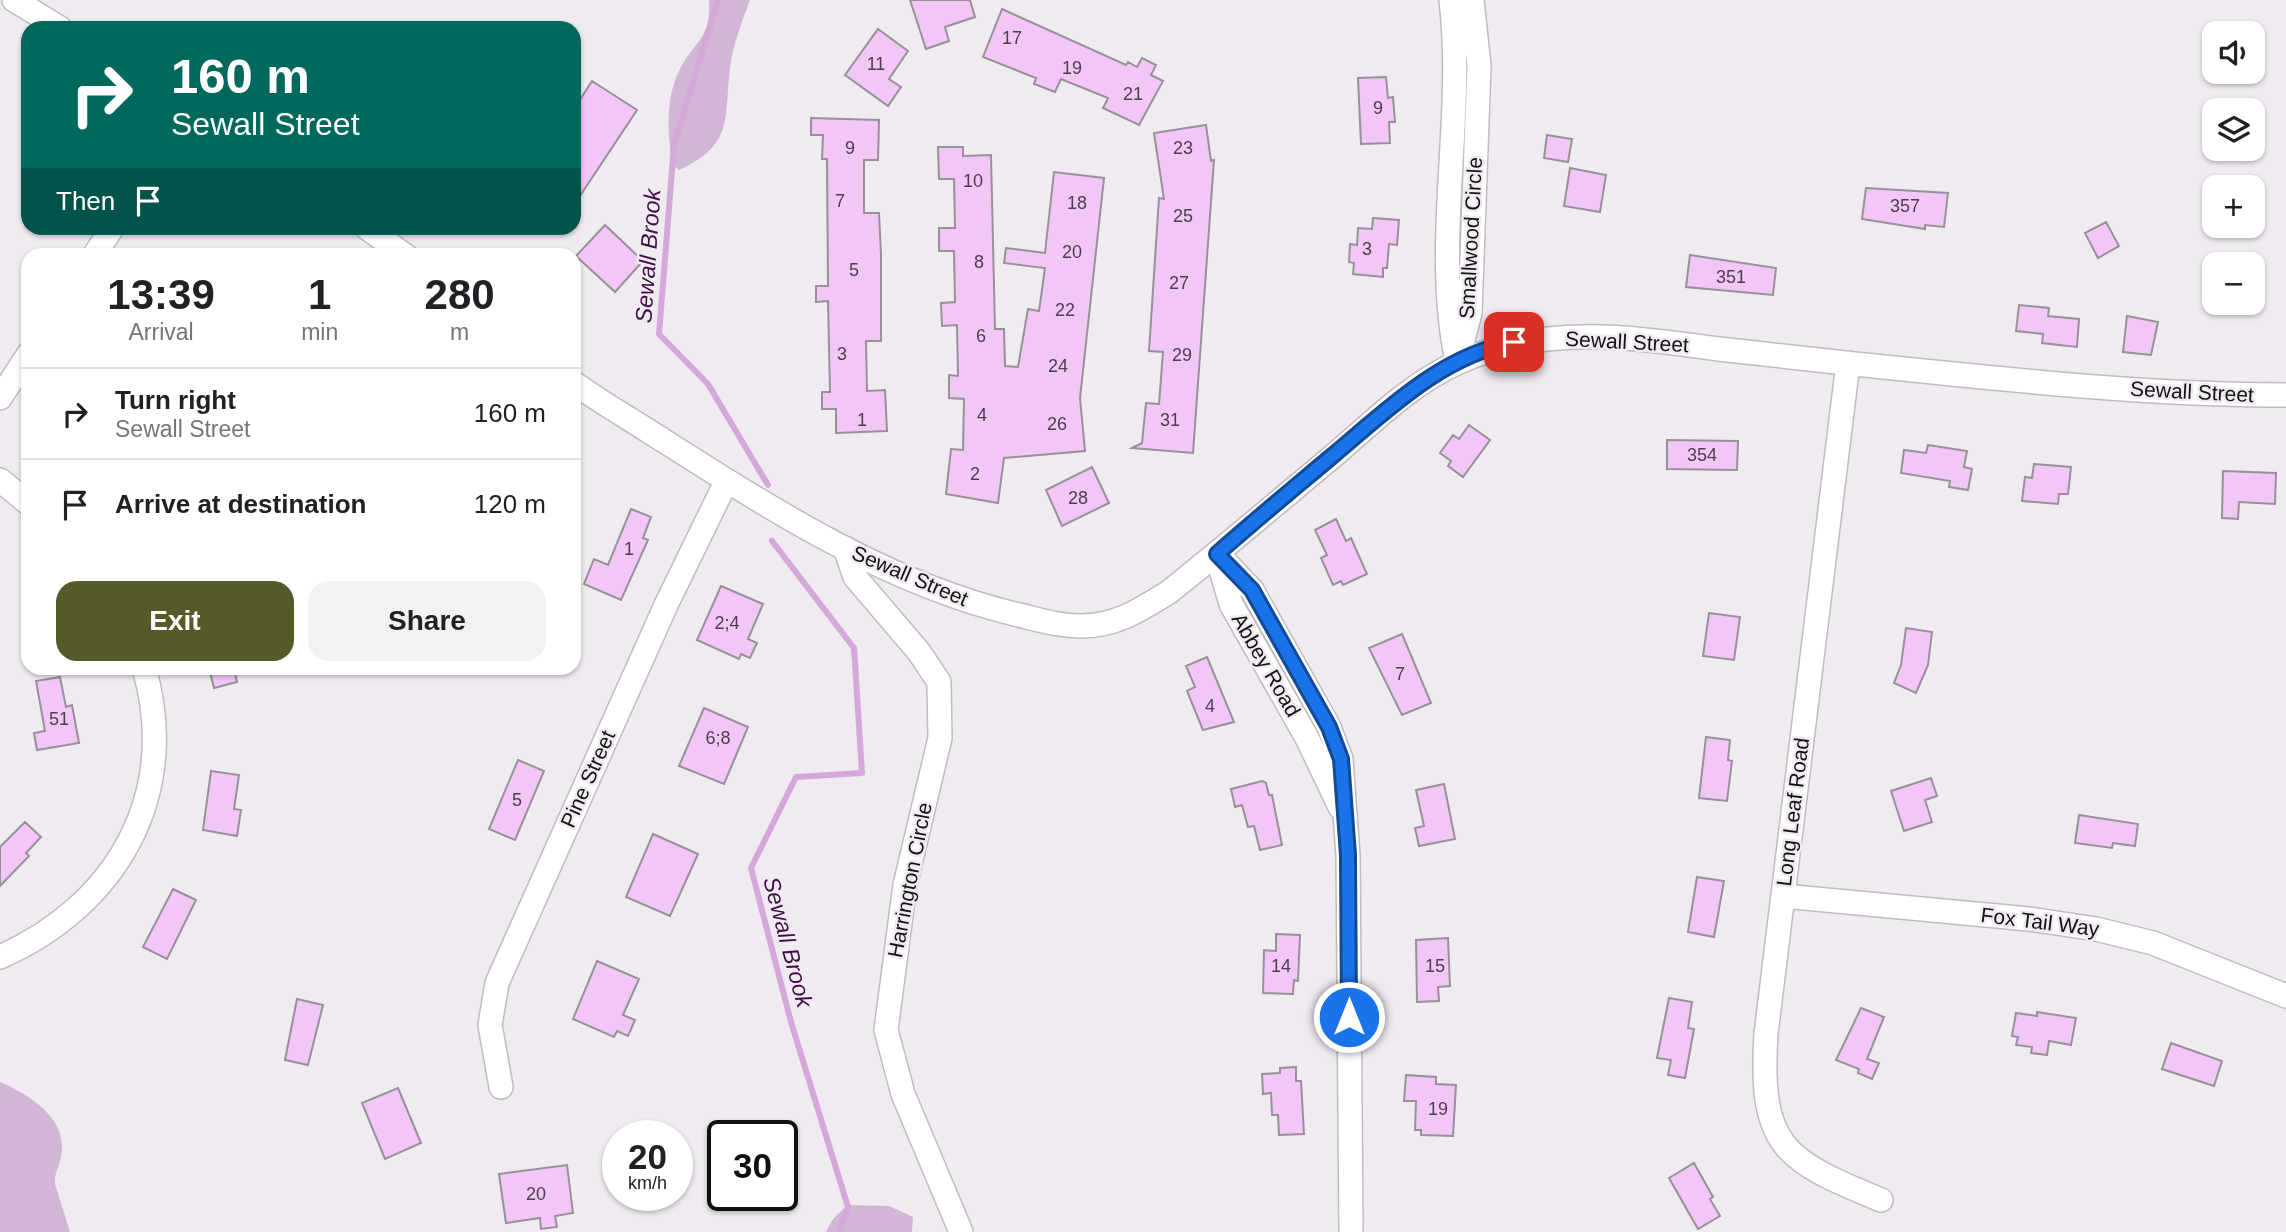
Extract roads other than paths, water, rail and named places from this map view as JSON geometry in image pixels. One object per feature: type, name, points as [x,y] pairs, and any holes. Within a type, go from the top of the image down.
[{"type":"street","points":[[13,0],[48,21]]},
{"type":"street","name":"Smallwood Circle","points":[[1451,0],[1455,66],[1447,313],[1457,363]]},
{"type":"street","name":"Smallwood Circle","points":[[1457,363],[1470,313],[1479,66],[1472,0]]},
{"type":"street","points":[[377,235],[395,248]]},
{"type":"street","name":"Sewall Street","points":[[581,388],[726,482],[845,548],[954,598],[1048,624],[1083,626],[1114,622],[1132,615],[1169,592],[1375,418],[1424,380],[1457,363],[1506,344],[1539,338],[1649,338],[1848,363],[2167,392],[2286,395]]},
{"type":"street","name":"Long Leaf Road","points":[[1848,363],[1765,1047],[1764,1087],[1770,1115],[1783,1142],[1803,1164],[1814,1172],[1881,1200]]},
{"type":"street","points":[[0,398],[21,366]]},
{"type":"street","points":[[0,480],[21,497]]},
{"type":"street","name":"Pine Street","points":[[501,1087],[490,1025],[496,983],[666,606],[726,482]]},
{"type":"street","name":"Harrington Circle","points":[[845,548],[855,577],[919,652],[939,682],[940,738],[905,885],[886,1030],[903,1094],[961,1232]]},
{"type":"street","name":"Abbey Road","points":[[1217,554],[1231,604],[1320,761],[1345,823],[1348,855],[1350,1232]]},
{"type":"street","points":[[0,957],[51,931],[76,912],[104,882],[132,838],[151,778],[154,748],[154,717],[145,675]]},
{"type":"street","name":"Fox Tail Way","points":[[1783,895],[2029,919],[2096,929],[2153,943],[2286,996]]},
{"type":"waterway","name":"Sewall Brook","points":[[718,0],[674,145],[659,334],[708,384],[768,485]]},
{"type":"waterway","name":"Sewall Brook","points":[[772,541],[854,648],[862,773],[796,777],[751,868],[791,1022],[848,1207],[839,1232]]}]
